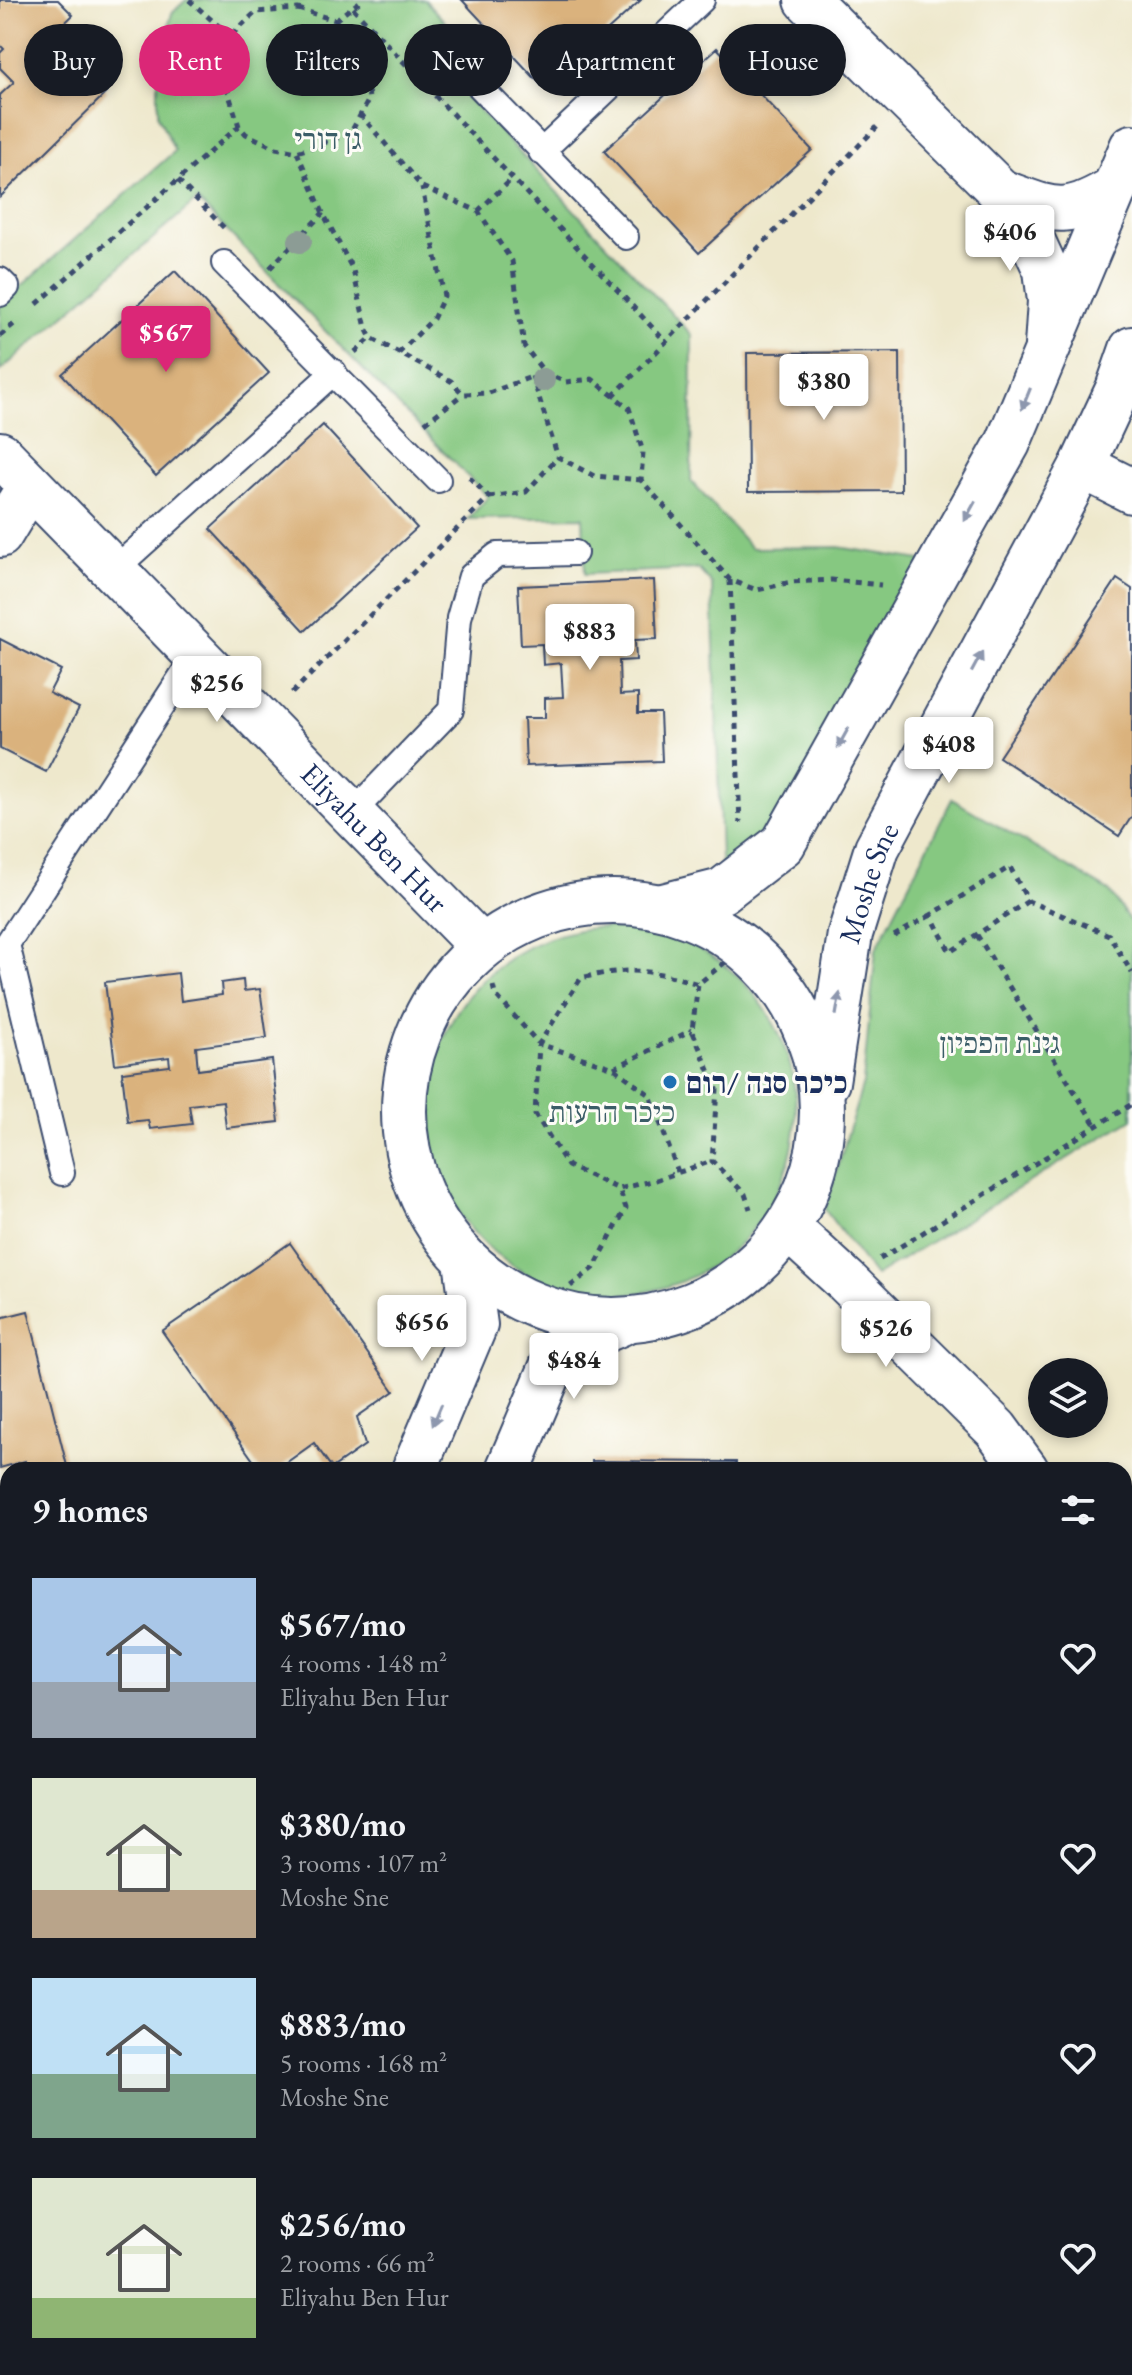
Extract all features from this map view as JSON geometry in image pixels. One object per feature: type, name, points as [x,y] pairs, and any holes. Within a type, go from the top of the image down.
[{"type":"street","points":[[807,0],[1001,192],[1028,231],[1046,270],[1050,301],[1047,346]]},
{"type":"street","points":[[659,907],[722,891],[783,844],[1008,443],[1132,147]]},
{"type":"street","points":[[1001,192],[1052,210],[1085,206],[1115,188]]},
{"type":"street","name":"Moshe Sne","points":[[777,1242],[815,1171],[850,934],[877,848],[1082,466],[1118,389],[1132,349]]},
{"type":"street","name":"Eliyahu Ben Hur","points":[[0,454],[482,947]]},
{"type":"street","points":[[1082,466],[1132,491]]},
{"type":"street","points":[[0,535],[30,485]]},
{"type":"street","points":[[824,1109],[814,1047],[787,992],[744,947],[704,922],[659,907],[597,902],[536,916],[482,947],[435,999],[407,1065],[404,1135],[424,1204],[466,1261],[501,1289],[542,1308],[584,1319],[627,1320],[678,1310],[725,1289],[777,1242],[846,1281],[996,1429],[1020,1462]]},
{"type":"street","points":[[417,1462],[475,1325],[466,1261]]},
{"type":"street","points":[[511,1462],[559,1350],[627,1320]]},
{"type":"lane","points":[[541,152],[702,0]]},
{"type":"lane","points":[[488,96],[626,237]]},
{"type":"lane","points":[[224,263],[342,364],[449,474]]},
{"type":"lane","points":[[0,280],[7,287],[0,294]]},
{"type":"lane","points":[[114,570],[342,364]]},
{"type":"lane","points":[[352,813],[451,710],[459,618],[471,576],[497,555],[575,553]]},
{"type":"lane","points":[[62,1173],[3,949],[196,654]]},
{"type":"path","points":[[189,0],[216,24]]},
{"type":"path","points":[[335,20],[362,0]]},
{"type":"path","points":[[353,8],[666,342]]},
{"type":"path","points":[[229,96],[239,126],[246,134],[276,148],[297,152],[350,134],[369,99],[364,57],[335,20],[298,9],[256,12],[243,24]]},
{"type":"path","points":[[613,396],[905,98]]},
{"type":"path","points":[[360,114],[422,187],[478,211],[512,261],[524,346],[544,372],[565,382],[592,379],[629,408],[643,452],[641,480]]},
{"type":"path","points":[[36,305],[239,126]]},
{"type":"path","points":[[297,152],[323,213],[353,270],[371,338],[451,381],[463,394]]},
{"type":"path","points":[[478,211],[541,152]]},
{"type":"path","points":[[178,180],[237,240]]},
{"type":"path","points":[[399,353],[433,319],[444,296],[422,187]]},
{"type":"path","points":[[267,271],[323,213]]},
{"type":"path","points":[[0,336],[24,315]]},
{"type":"path","points":[[342,364],[371,338]]},
{"type":"path","points":[[420,427],[463,394],[489,393],[544,372]]},
{"type":"path","points":[[532,376],[558,457],[594,476],[641,480],[730,580],[757,590],[791,582],[832,580],[926,590]]},
{"type":"path","points":[[263,722],[489,497],[526,492],[558,457]]},
{"type":"path","points":[[449,474],[489,497]]},
{"type":"path","points":[[730,580],[742,876]]},
{"type":"path","points":[[1028,901],[950,952],[931,915],[1010,867],[1028,901],[1109,935],[1132,973]]},
{"type":"path","points":[[977,935],[1096,1126]]},
{"type":"path","points":[[482,947],[495,994],[539,1044],[614,1068],[650,1095],[678,1172]]},
{"type":"path","points":[[744,947],[698,984],[692,1030],[717,1089],[712,1161],[745,1194],[777,1242]]},
{"type":"path","points":[[698,984],[657,971],[617,970],[581,978],[539,1044],[535,1114],[568,1166],[619,1189],[712,1161]]},
{"type":"path","points":[[614,1068],[692,1030]]},
{"type":"path","points":[[846,1281],[1132,1104]]},
{"type":"path","points":[[542,1308],[594,1268],[626,1208],[619,1189]]},
{"type":"green space","name":"גן דורי","points":[[186,0],[425,0],[447,24],[404,24],[404,96],[466,96],[692,335],[691,481],[751,548],[838,547],[940,563],[783,844],[722,891],[712,584],[698,569],[585,574],[583,517],[468,519],[488,497],[197,200],[0,371],[0,305],[175,151],[158,116],[158,96],[250,96],[250,24],[169,24],[172,13]]},
{"type":"green space","name":"גינת הפפיון","points":[[952,799],[1109,891],[1132,924],[1132,1119],[875,1276],[825,1210],[863,1083],[876,949]]},
{"type":"green space","name":"כיכר הרעות","points":[[612,927],[648,930],[682,941],[714,958],[742,981],[765,1009],[782,1041],[793,1075],[796,1111],[793,1147],[782,1181],[765,1213],[742,1241],[714,1264],[682,1281],[648,1292],[612,1295],[576,1292],[542,1281],[510,1264],[482,1241],[459,1213],[442,1181],[431,1147],[428,1111],[431,1075],[442,1041],[459,1009],[482,981],[510,958],[542,941],[576,930]]},
{"type":"building","points":[[0,0],[58,0],[73,15],[64,24],[24,24],[24,96],[103,96],[0,197],[0,95],[14,82],[0,68],[0,53],[4,49],[0,45]]},
{"type":"building","points":[[462,0],[641,0],[615,24],[528,24],[528,71],[512,54],[512,24],[484,24]]},
{"type":"building","points":[[717,48],[719,96],[762,96],[812,150],[699,253],[604,151],[664,96],[703,96],[703,61]]},
{"type":"building","points":[[175,271],[269,373],[156,476],[62,374]]},
{"type":"building","points":[[900,352],[901,491],[748,492],[747,353]]},
{"type":"building","points":[[323,425],[417,528],[305,631],[210,529]]},
{"type":"building","points":[[1117,579],[1132,589],[1132,816],[1119,836],[999,757]]},
{"type":"building","points":[[654,580],[657,639],[635,640],[636,660],[619,661],[620,695],[638,694],[638,713],[660,713],[662,761],[526,766],[524,718],[545,718],[545,698],[563,697],[561,663],[543,665],[542,644],[521,645],[518,586]]},
{"type":"building","points":[[0,639],[61,670],[49,693],[79,708],[46,772],[0,749]]},
{"type":"building","points":[[178,973],[181,1001],[222,995],[221,983],[243,980],[244,991],[260,989],[267,1038],[196,1047],[198,1070],[272,1060],[279,1122],[226,1128],[223,1101],[189,1105],[192,1124],[150,1129],[148,1120],[128,1122],[122,1072],[170,1066],[169,1057],[115,1064],[105,982]]},
{"type":"building","points":[[290,1243],[394,1391],[357,1417],[365,1445],[341,1462],[328,1462],[314,1443],[287,1462],[254,1462],[162,1331]]},
{"type":"building","points":[[28,1311],[66,1462],[0,1462],[0,1318]]},
{"type":"building","points":[[592,1461],[736,1462],[592,1462]]},
{"type":"place","name":"כיכר סנה /רום","points":[[670,1082]]}]
